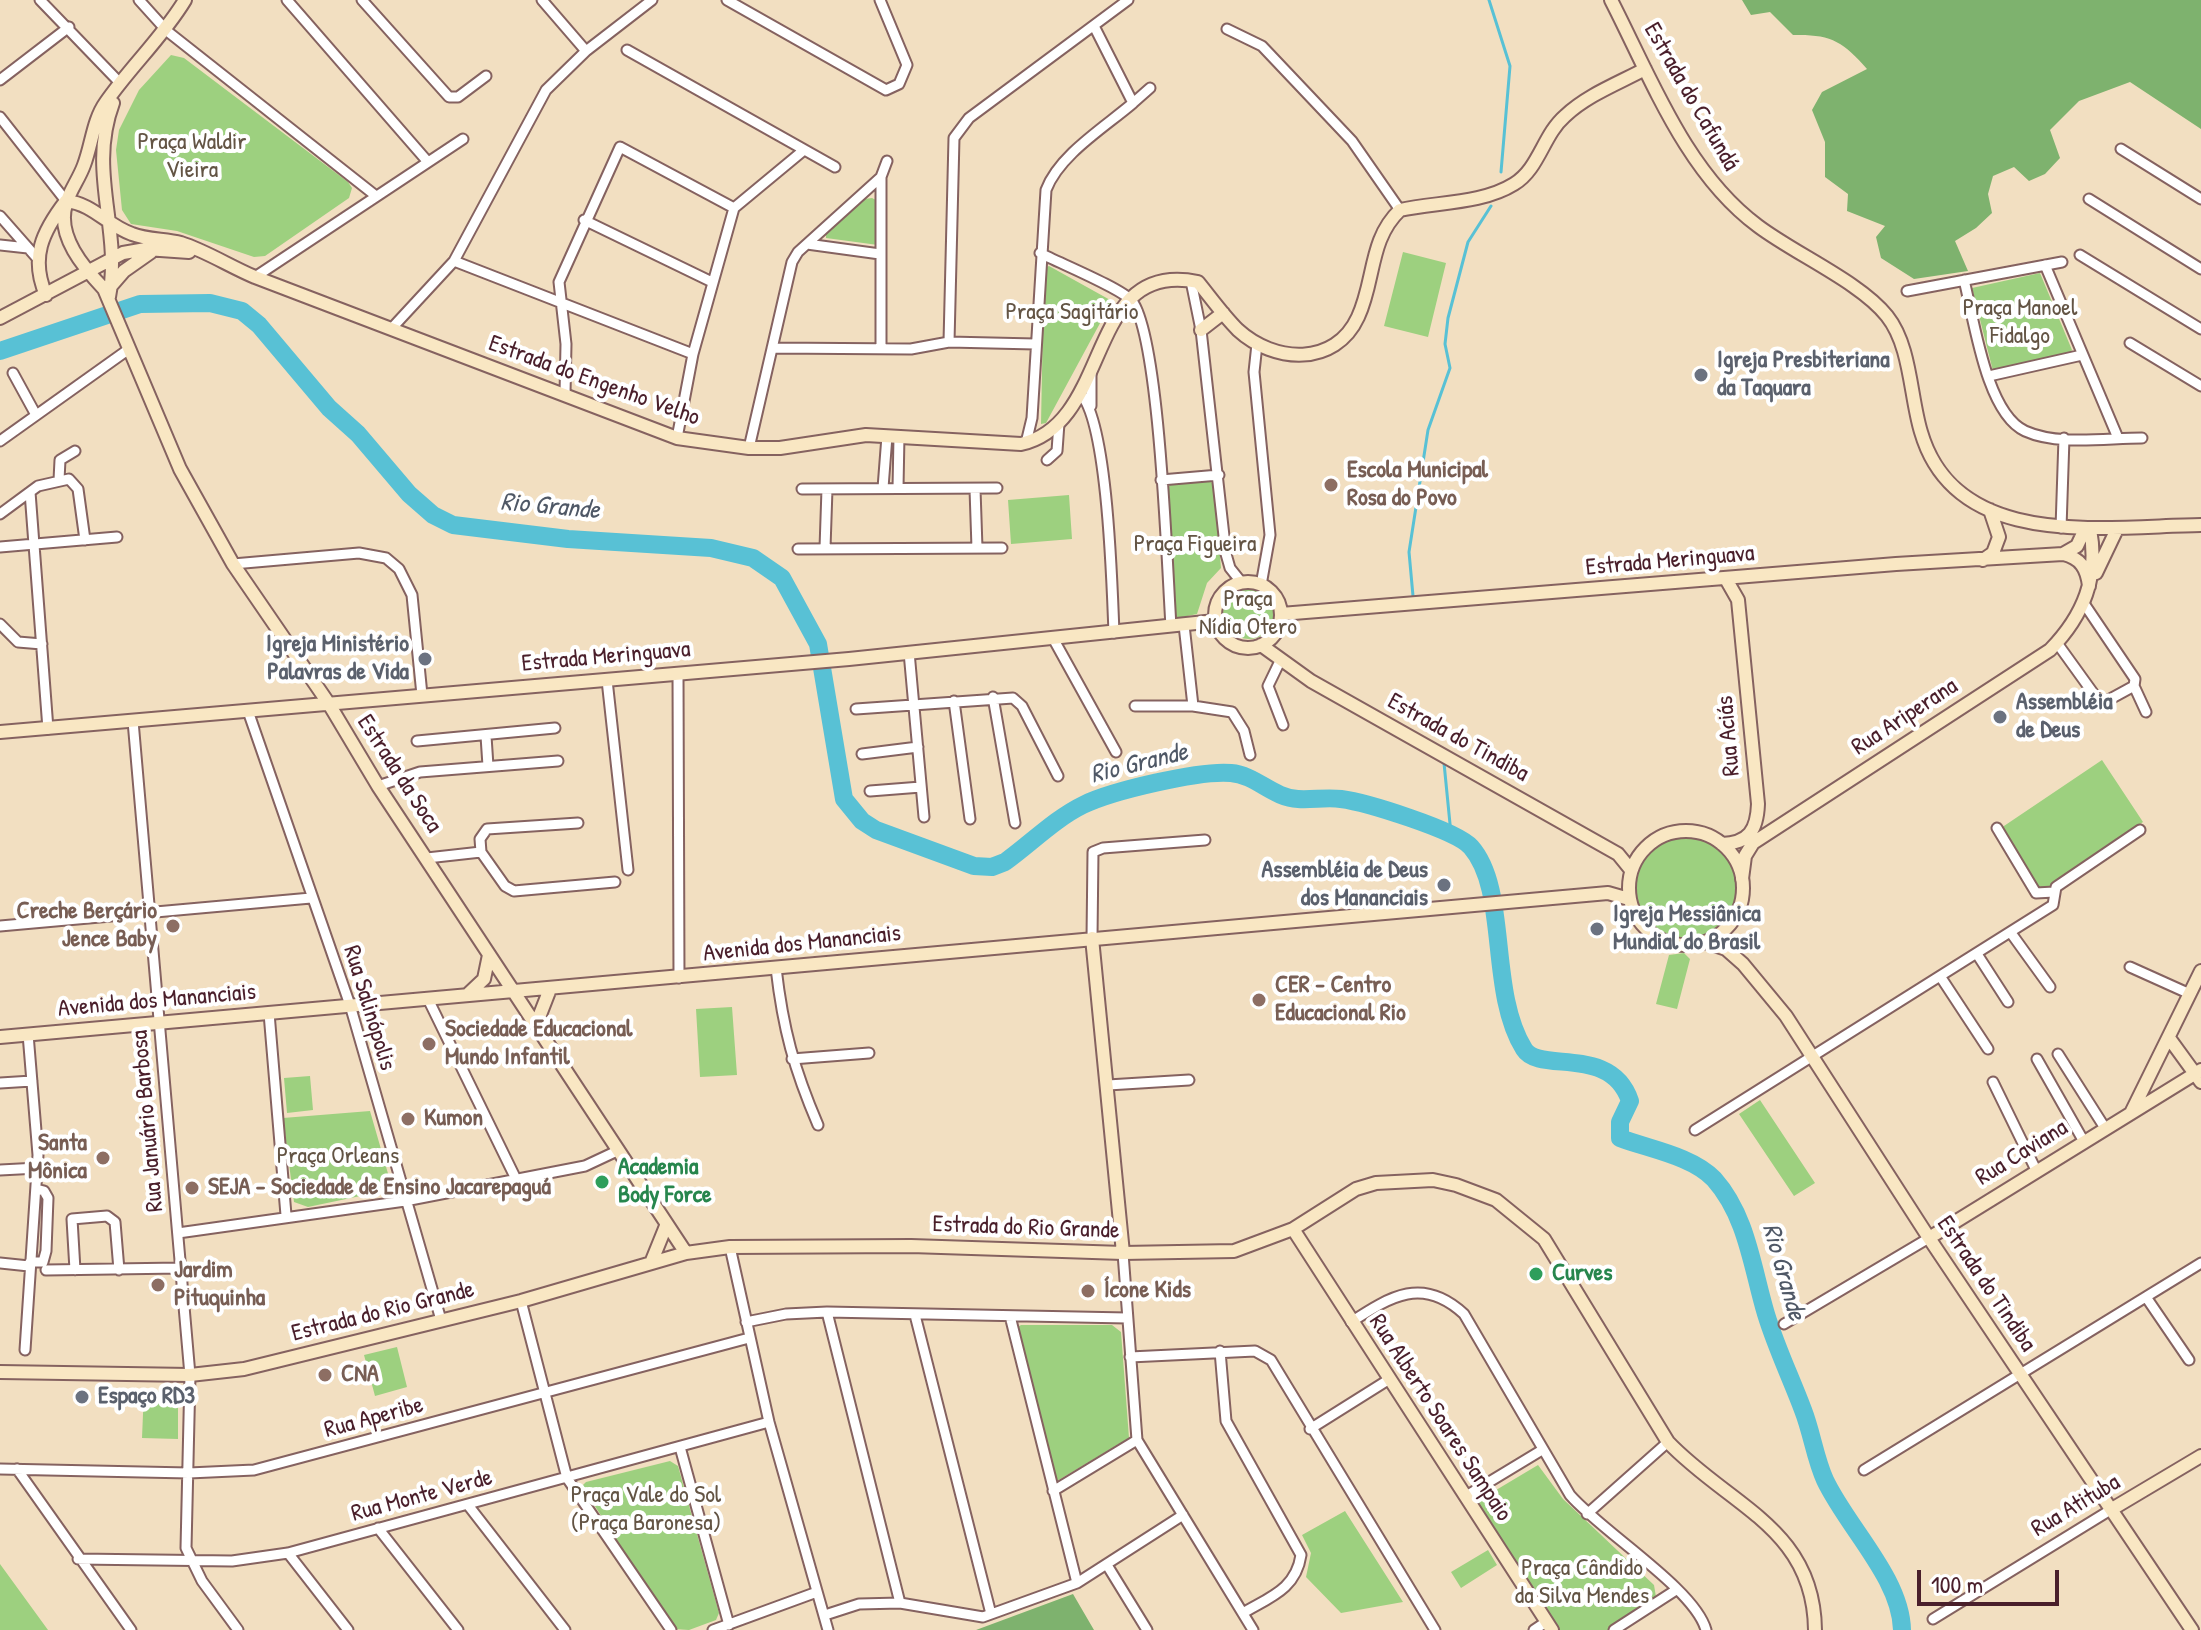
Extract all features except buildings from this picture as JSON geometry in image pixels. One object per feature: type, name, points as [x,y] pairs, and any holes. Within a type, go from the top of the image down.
[{"type":"street","points":[[40,0],[69,27],[119,86]]},
{"type":"street","points":[[139,0],[167,31],[376,196]]},
{"type":"street","points":[[33,253],[82,172],[97,119],[119,86],[167,31],[185,0]]},
{"type":"street","points":[[287,0],[428,162]]},
{"type":"street","points":[[362,0],[449,97],[458,97],[486,76]]},
{"type":"street","points":[[542,0],[586,51]]},
{"type":"street","points":[[392,328],[454,261],[536,102],[558,76],[586,51],[652,0]]},
{"type":"street","points":[[727,0],[886,90],[899,84],[907,65],[880,0]]},
{"type":"street","points":[[949,342],[954,138],[969,118],[1128,0]]},
{"type":"street","name":"Estrada do Cafundá","points":[[1611,0],[1696,160],[1718,189],[1756,225],[1871,300],[1888,317],[1899,338],[1922,435],[1933,459],[1957,487],[1990,510],[2015,520],[2061,528],[2201,525]]},
{"type":"street","points":[[1094,26],[1133,103]]},
{"type":"street","points":[[0,80],[69,27]]},
{"type":"street","points":[[1227,29],[1262,46],[1352,141],[1400,210]]},
{"type":"street","points":[[627,50],[835,167]]},
{"type":"street","points":[[1129,298],[1150,283],[1167,278],[1198,282],[1223,313],[1257,344],[1301,356],[1318,354],[1343,338],[1356,320],[1380,234],[1400,210],[1481,197],[1514,185],[1527,174],[1552,130],[1565,116],[1645,69]]},
{"type":"street","points":[[110,304],[111,258],[101,141],[119,86]]},
{"type":"street","points":[[1026,443],[1032,418],[1040,253],[1050,177],[1150,88]]},
{"type":"street","points":[[0,117],[66,201],[65,229],[88,272]]},
{"type":"street","points":[[255,277],[463,139]]},
{"type":"street","points":[[565,394],[564,306],[559,282],[584,220],[620,147],[734,208]]},
{"type":"street","points":[[2121,149],[2201,199]]},
{"type":"street","points":[[677,438],[693,354],[734,208],[804,150]]},
{"type":"street","points":[[881,348],[881,177],[887,161]]},
{"type":"street","points":[[749,448],[786,279],[798,252],[881,177]]},
{"type":"street","points":[[2089,199],[2201,269]]},
{"type":"street","name":"Estrada do Engenho Velho","points":[[66,201],[92,208],[109,223],[130,234],[180,243],[255,277],[677,438],[749,448],[780,448],[845,436],[1026,443],[1042,438],[1059,423],[1080,393],[1129,298]]},
{"type":"street","points":[[0,216],[33,253],[46,295]]},
{"type":"street","points":[[584,220],[712,282]]},
{"type":"street","points":[[807,244],[880,254]]},
{"type":"street","points":[[0,245],[33,253]]},
{"type":"street","points":[[111,286],[124,271],[154,249]]},
{"type":"street","name":"Estrada do Engenho Velho","points":[[0,318],[111,258],[154,249],[200,253]]},
{"type":"street","points":[[1040,253],[1129,298],[1143,324],[1148,342],[1178,626],[1193,706]]},
{"type":"street","points":[[2080,255],[2201,329]]},
{"type":"street","points":[[454,261],[693,354]]},
{"type":"street","points":[[1907,291],[2062,262]]},
{"type":"street","points":[[2045,265],[2118,438]]},
{"type":"street","name":"Estrada da Soca","points":[[88,272],[104,289],[180,469],[233,564],[329,704],[378,786],[686,1253]]},
{"type":"street","points":[[1964,280],[1996,401],[2013,424],[2038,435],[2064,438],[2142,438]]},
{"type":"street","points":[[1191,281],[1201,330],[1227,561],[1242,583]]},
{"type":"street","points":[[1201,330],[1223,313]]},
{"type":"street","points":[[772,348],[911,349],[949,342],[1035,344]]},
{"type":"street","points":[[2130,343],[2201,386]]},
{"type":"street","points":[[1257,344],[1254,372],[1270,535],[1261,585]]},
{"type":"street","points":[[0,441],[129,349]]},
{"type":"street","points":[[1989,376],[2082,355]]},
{"type":"street","points":[[1091,372],[1091,406],[1099,448],[1114,633]]},
{"type":"street","points":[[13,373],[36,415]]},
{"type":"street","points":[[1080,393],[1091,406]]},
{"type":"street","points":[[1032,418],[1042,438]]},
{"type":"street","points":[[1047,460],[1057,451],[1059,423]]},
{"type":"street","points":[[883,488],[893,436]]},
{"type":"street","points":[[893,436],[898,488]]},
{"type":"street","points":[[2061,528],[2064,438]]},
{"type":"street","points":[[59,480],[60,460],[75,451]]},
{"type":"street","points":[[1161,480],[1219,475]]},
{"type":"street","points":[[0,514],[30,492],[59,480],[72,481],[78,489],[85,540]]},
{"type":"street","points":[[802,489],[997,488]]},
{"type":"street","points":[[825,548],[827,489]]},
{"type":"street","points":[[975,489],[977,548]]},
{"type":"street","points":[[30,492],[48,729]]},
{"type":"street","points":[[1983,560],[1993,553],[1999,537],[1990,510]]},
{"type":"street","points":[[2063,554],[2077,546],[2088,529]]},
{"type":"street","name":"Rua Ariperana","points":[[1742,879],[1748,849],[1789,818],[2057,643],[2085,605],[2094,566],[2088,529]]},
{"type":"street","name":"Rua Ariperana","points":[[2089,586],[2117,529]]},
{"type":"street","points":[[0,547],[117,537]]},
{"type":"street","points":[[798,549],[1002,548]]},
{"type":"street","points":[[233,564],[359,553],[386,558],[399,569],[412,595],[422,695]]},
{"type":"street","points":[[2063,554],[2072,556],[2083,566],[2089,586]]},
{"type":"street","name":"Estrada Meringuava","points":[[1281,614],[2063,554]]},
{"type":"street","points":[[1738,600],[1751,577]]},
{"type":"street","name":"Rua Aciás","points":[[1722,844],[1747,838],[1755,826],[1758,804],[1738,600],[1726,579]]},
{"type":"street","points":[[1242,583],[1261,585],[1271,592],[1281,614],[1267,641],[1238,646],[1219,632],[1215,621],[1221,596],[1242,583]]},
{"type":"street","points":[[2085,605],[2135,679],[2134,686],[2146,712]]},
{"type":"street","name":"Estrada Meringuava","points":[[0,732],[849,659],[1215,621]]},
{"type":"street","points":[[0,624],[18,642],[42,644]]},
{"type":"street","points":[[1054,640],[1116,752]]},
{"type":"street","name":"Estrada do Tindiba","points":[[1267,641],[1280,657],[1311,681],[1618,854],[1630,874]]},
{"type":"street","points":[[2057,643],[2101,704],[2134,686]]},
{"type":"street","points":[[909,652],[924,817]]},
{"type":"street","points":[[1280,657],[1268,686],[1283,725]]},
{"type":"street","points":[[678,673],[679,978]]},
{"type":"street","points":[[607,680],[628,870]]},
{"type":"street","points":[[993,697],[1015,823]]},
{"type":"street","points":[[856,709],[1007,697],[1022,706],[1058,776]]},
{"type":"street","points":[[954,701],[970,819]]},
{"type":"street","points":[[1135,706],[1193,706],[1232,712],[1244,731],[1250,755]]},
{"type":"street","name":"Rua Salinópolis","points":[[248,711],[350,1005],[441,1320]]},
{"type":"street","name":"Rua Januário Barbosa","points":[[133,721],[190,1375],[186,1548],[190,1561]]},
{"type":"street","points":[[417,741],[555,728]]},
{"type":"street","points":[[486,736],[488,766]]},
{"type":"street","points":[[862,754],[918,747]]},
{"type":"street","points":[[378,786],[411,774],[558,761]]},
{"type":"street","points":[[870,791],[921,787]]},
{"type":"street","points":[[1758,804],[1765,816],[1789,818]]},
{"type":"street","points":[[578,823],[487,829],[480,839],[481,852],[505,886],[514,891],[615,882]]},
{"type":"street","points":[[1997,828],[2036,893],[2054,892],[2140,830]]},
{"type":"street","points":[[1681,831],[1702,834],[1722,844],[1739,866],[1742,879],[1743,898],[1731,924],[1705,942],[1689,946],[1657,938],[1644,928],[1629,899],[1630,874],[1640,853],[1658,838],[1681,831]]},
{"type":"street","points":[[1205,840],[1103,848],[1093,852],[1092,938],[1108,1085],[1137,1440],[1253,1630]]},
{"type":"street","points":[[427,858],[481,852]]},
{"type":"street","points":[[1618,854],[1640,853]]},
{"type":"street","name":"Avenida dos Mananciais","points":[[1608,893],[1630,874]]},
{"type":"street","points":[[1695,1130],[2011,933],[2053,905],[2054,892]]},
{"type":"street","name":"Avenida dos Mananciais","points":[[0,1037],[1608,893],[1629,899]]},
{"type":"street","points":[[0,926],[311,898]]},
{"type":"street","name":"Estrada do Tindiba","points":[[1731,924],[1732,942],[1743,964]]},
{"type":"street","points":[[2011,933],[2050,987]]},
{"type":"street","name":"Estrada do Tindiba","points":[[1705,942],[1726,949],[1743,964],[1786,1016],[1929,1238],[2192,1630]]},
{"type":"street","points":[[1977,954],[2008,1002]]},
{"type":"street","points":[[466,996],[484,979],[489,955]]},
{"type":"street","points":[[2130,967],[2190,994]]},
{"type":"street","points":[[776,968],[782,1022],[792,1059],[818,1125]]},
{"type":"street","points":[[2130,1114],[2201,971]]},
{"type":"street","points":[[1940,976],[1988,1049]]},
{"type":"street","points":[[536,1025],[550,989]]},
{"type":"street","points":[[428,999],[516,1179]]},
{"type":"street","points":[[269,1013],[286,1215]]},
{"type":"street","points":[[25,1350],[38,1168],[28,1034]]},
{"type":"street","points":[[2169,1038],[2199,1075]]},
{"type":"street","points":[[792,1059],[869,1053]]},
{"type":"street","points":[[2058,1054],[2105,1128]]},
{"type":"street","points":[[2037,1059],[2083,1140]]},
{"type":"street","name":"Rua Caviana","points":[[1784,1324],[1929,1238],[2083,1140],[2199,1075]]},
{"type":"street","points":[[1108,1085],[1189,1080]]},
{"type":"street","points":[[0,1083],[32,1081]]},
{"type":"street","points":[[1993,1082],[2036,1170]]},
{"type":"street","points":[[178,1233],[286,1215],[405,1201],[585,1166],[617,1151]]},
{"type":"street","points":[[0,1170],[38,1168]]},
{"type":"street","name":"Estrada do Rio Grande","points":[[0,1372],[190,1375],[244,1369],[521,1301],[686,1253],[730,1247],[911,1246],[1123,1253],[1234,1251],[1293,1229],[1356,1189],[1376,1183],[1433,1180],[1496,1200],[1544,1239],[1668,1442],[1693,1468],[1773,1529],[1794,1551],[1807,1574],[1815,1630]]},
{"type":"street","points":[[0,1263],[43,1262],[48,1198],[45,1192],[36,1189]]},
{"type":"street","points":[[75,1270],[70,1229],[71,1221],[77,1217],[114,1219],[119,1270]]},
{"type":"street","points":[[651,1263],[666,1226]]},
{"type":"street","name":"Rua Alberto Soares Sampaio","points":[[1293,1229],[1549,1626]]},
{"type":"street","points":[[730,1247],[769,1422],[828,1630]]},
{"type":"street","points":[[1864,1470],[2201,1263]]},
{"type":"street","points":[[46,1270],[180,1268]]},
{"type":"street","points":[[1351,1322],[1400,1294],[1432,1294],[1454,1304],[1464,1314],[1542,1450],[1587,1514],[1694,1605],[1706,1630]]},
{"type":"street","points":[[2146,1297],[2189,1360]]},
{"type":"street","points":[[521,1301],[567,1478],[671,1630]]},
{"type":"street","points":[[746,1322],[786,1314],[827,1312],[1127,1318]]},
{"type":"street","points":[[827,1312],[900,1603]]},
{"type":"street","points":[[915,1315],[991,1614]]},
{"type":"street","points":[[1010,1316],[1077,1583]]},
{"type":"street","name":"Rua Aperibe","points":[[0,1469],[189,1473],[254,1470],[749,1338]]},
{"type":"street","points":[[1130,1357],[1220,1351],[1264,1353],[1435,1630]]},
{"type":"street","points":[[1220,1351],[1226,1421],[1301,1555],[1298,1574],[1291,1585],[1243,1613]]},
{"type":"street","points":[[1310,1429],[1388,1380]]},
{"type":"street","name":"Rua Monte Verde","points":[[78,1559],[232,1561],[288,1553],[769,1422]]},
{"type":"street","points":[[1053,1491],[1137,1440]]},
{"type":"street","points":[[1587,1514],[1668,1442]]},
{"type":"street","points":[[680,1447],[729,1625]]},
{"type":"street","points":[[1466,1496],[1542,1450]]},
{"type":"street","name":"Rua Atituba","points":[[1933,1619],[2201,1456]]},
{"type":"street","points":[[17,1469],[131,1630]]},
{"type":"street","points":[[468,1505],[565,1630]]},
{"type":"street","points":[[825,1615],[859,1604],[900,1603],[972,1617],[991,1614],[1077,1583],[1183,1515]]},
{"type":"street","points":[[378,1528],[458,1630]]},
{"type":"street","points":[[288,1553],[348,1630]]},
{"type":"street","points":[[190,1561],[238,1630]]},
{"type":"street","points":[[1107,1565],[1147,1630]]},
{"type":"street","points":[[1614,1630],[1676,1590]]},
{"type":"street","points":[[713,1630],[817,1592]]},
{"type":"street","points":[[1534,1630],[1549,1626]]},
{"type":"green space","points":[[1742,0],[2201,0],[2201,129],[2130,82],[2079,101],[2050,130],[2060,158],[2045,174],[2029,181],[2014,167],[1993,176],[1988,194],[1992,213],[1955,241],[1968,271],[1914,279],[1881,258],[1876,237],[1885,226],[1847,211],[1848,194],[1825,177],[1825,142],[1812,110],[1822,92],[1867,69],[1835,41],[1817,36],[1793,35],[1770,12],[1751,15]]},
{"type":"green space","name":"Praça Waldir Vieira","points":[[171,55],[184,58],[348,182],[352,188],[349,198],[265,256],[254,257],[177,231],[131,224],[122,210],[116,150],[119,130],[139,90]]},
{"type":"green space","points":[[864,199],[878,201],[878,245],[826,238],[826,231]]},
{"type":"green space","points":[[1403,252],[1446,263],[1428,337],[1384,326]]},
{"type":"green space","name":"Praça Sagitário","points":[[1049,266],[1112,301],[1046,423],[1041,424],[1044,268]]},
{"type":"green space","name":"Praça Manoel Fidalgo","points":[[2040,273],[2072,350],[2068,355],[1993,371],[1972,288]]},
{"type":"green space","name":"Praça Figueira","points":[[1208,479],[1214,485],[1221,568],[1207,583],[1197,614],[1178,618],[1175,615],[1166,491],[1172,482]]},
{"type":"green space","points":[[1069,495],[1072,539],[1011,544],[1008,500]]},
{"type":"green space","name":"Praça Nídia Otero","points":[[1249,587],[1267,595],[1275,613],[1267,631],[1249,639],[1231,631],[1223,613],[1231,595]]},
{"type":"green space","points":[[2102,760],[2143,822],[2041,892],[2001,828]]},
{"type":"green space","points":[[1687,837],[1707,841],[1724,852],[1735,869],[1739,889],[1735,909],[1724,926],[1707,937],[1687,941],[1667,937],[1650,926],[1639,909],[1635,889],[1639,869],[1650,852],[1667,841]]},
{"type":"green space","points":[[1684,953],[1690,959],[1677,1009],[1656,1004],[1669,955]]},
{"type":"green space","points":[[732,1007],[737,1075],[700,1077],[696,1009]]},
{"type":"green space","points":[[310,1076],[313,1110],[287,1113],[284,1078]]},
{"type":"green space","points":[[1760,1100],[1815,1183],[1794,1196],[1739,1114]]},
{"type":"green space","name":"Praça Orleans","points":[[370,1111],[389,1177],[384,1191],[308,1207],[294,1202],[283,1118]]},
{"type":"green space","points":[[1021,1325],[1112,1325],[1121,1332],[1129,1438],[1057,1481],[1054,1480],[1016,1328]]},
{"type":"green space","points":[[397,1347],[407,1387],[375,1396],[364,1355]]},
{"type":"green space","points":[[144,1390],[178,1393],[178,1439],[142,1438]]},
{"type":"green space","name":"Praça Vale do Sol (Praça Baronesa)","points":[[670,1461],[678,1466],[719,1613],[716,1620],[689,1630],[674,1629],[582,1486],[586,1482]]},
{"type":"green space","name":"Praça Cândido da Silva Mendes","points":[[1538,1465],[1563,1499],[1654,1585],[1656,1597],[1653,1602],[1609,1630],[1557,1630],[1476,1502]]},
{"type":"green space","points":[[1345,1511],[1403,1602],[1341,1613],[1306,1577],[1311,1553],[1302,1535]]},
{"type":"green space","points":[[1488,1550],[1497,1565],[1461,1588],[1451,1572]]},
{"type":"green space","points":[[0,1564],[48,1630],[0,1630]]},
{"type":"green space","points":[[1073,1594],[1094,1630],[976,1630]]},
{"type":"waterway","points":[[1489,0],[1510,66],[1501,172]]},
{"type":"waterway","points":[[1413,596],[1409,552],[1428,430],[1450,368],[1445,344],[1448,318],[1468,242],[1491,206]]},
{"type":"waterway","name":"Rio Grande","points":[[0,351],[140,304],[210,303],[242,311],[259,325],[329,408],[358,434],[409,494],[433,515],[453,525],[568,539],[711,548],[753,558],[782,578],[818,644],[844,799],[862,821],[876,830],[974,866],[992,867],[1005,862],[1063,817],[1096,799],[1156,783],[1217,773],[1240,775],[1289,798],[1336,798],[1369,805],[1430,825],[1462,840],[1471,847],[1483,866],[1490,889],[1506,999],[1524,1049],[1544,1060],[1576,1063],[1608,1072],[1621,1083],[1630,1101],[1620,1122],[1620,1138],[1694,1164],[1714,1179],[1734,1209],[1747,1243],[1770,1326],[1806,1419],[1825,1480],[1893,1591],[1902,1630]]},
{"type":"waterway","points":[[1444,763],[1451,834]]},
{"type":"place","name":"Igreja Presbiteriana da Taquara","points":[[1701,375]]},
{"type":"place","name":"Escola Municipal Rosa do Povo","points":[[1331,485]]},
{"type":"place","name":"Igreja Ministério Palavras de Vida","points":[[425,659]]},
{"type":"place","name":"Assembléia de Deus","points":[[2000,717]]},
{"type":"place","name":"Assembléia de Deus dos Mananciais","points":[[1444,885]]},
{"type":"place","name":"Creche Berçário Jence Baby","points":[[173,926]]},
{"type":"place","name":"Igreja Messiânica Mundial do Brasil","points":[[1597,929]]},
{"type":"place","name":"CER - Centro Educacional Rio","points":[[1259,1000]]},
{"type":"place","name":"Sociedade Educacional Mundo Infantil","points":[[429,1044]]},
{"type":"place","name":"Kumon","points":[[408,1119]]},
{"type":"place","name":"Santa Mônica","points":[[103,1158]]},
{"type":"place","name":"Academia Body Force","points":[[602,1182]]},
{"type":"place","name":"SEJA - Sociedade de Ensino Jacarepaguá","points":[[192,1188]]},
{"type":"place","name":"Curves","points":[[1536,1274]]},
{"type":"place","name":"Jardim Pituquinha","points":[[158,1285]]},
{"type":"place","name":"Ícone Kids","points":[[1088,1291]]},
{"type":"place","name":"CNA","points":[[325,1375]]},
{"type":"place","name":"Espaço RD3","points":[[82,1397]]}]
